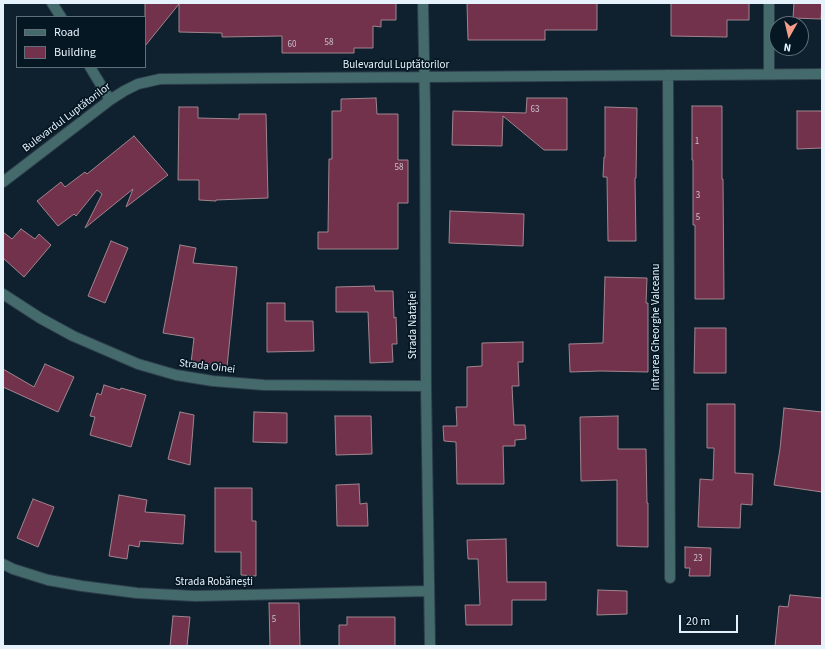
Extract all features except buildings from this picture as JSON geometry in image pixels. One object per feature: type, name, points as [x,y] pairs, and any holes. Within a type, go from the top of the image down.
[{"type":"street","points":[[52,3],[60,16]]},
{"type":"street","name":"Strada Natației","points":[[423,3],[430,646]]},
{"type":"street","points":[[769,3],[769,74]]},
{"type":"street","points":[[91,68],[110,100]]},
{"type":"street","name":"Bulevardul Luptătorilor","points":[[3,182],[110,100],[138,84],[160,79],[822,74]]},
{"type":"street","name":"Intrarea Gheorghe Valceanu","points":[[668,75],[670,578]]},
{"type":"street","name":"Strada Oinei","points":[[3,294],[40,318],[73,336],[138,364],[176,375],[264,385],[426,386]]},
{"type":"street","name":"Strada Robănești","points":[[3,564],[13,569],[48,580],[138,593],[195,596],[429,591]]}]
